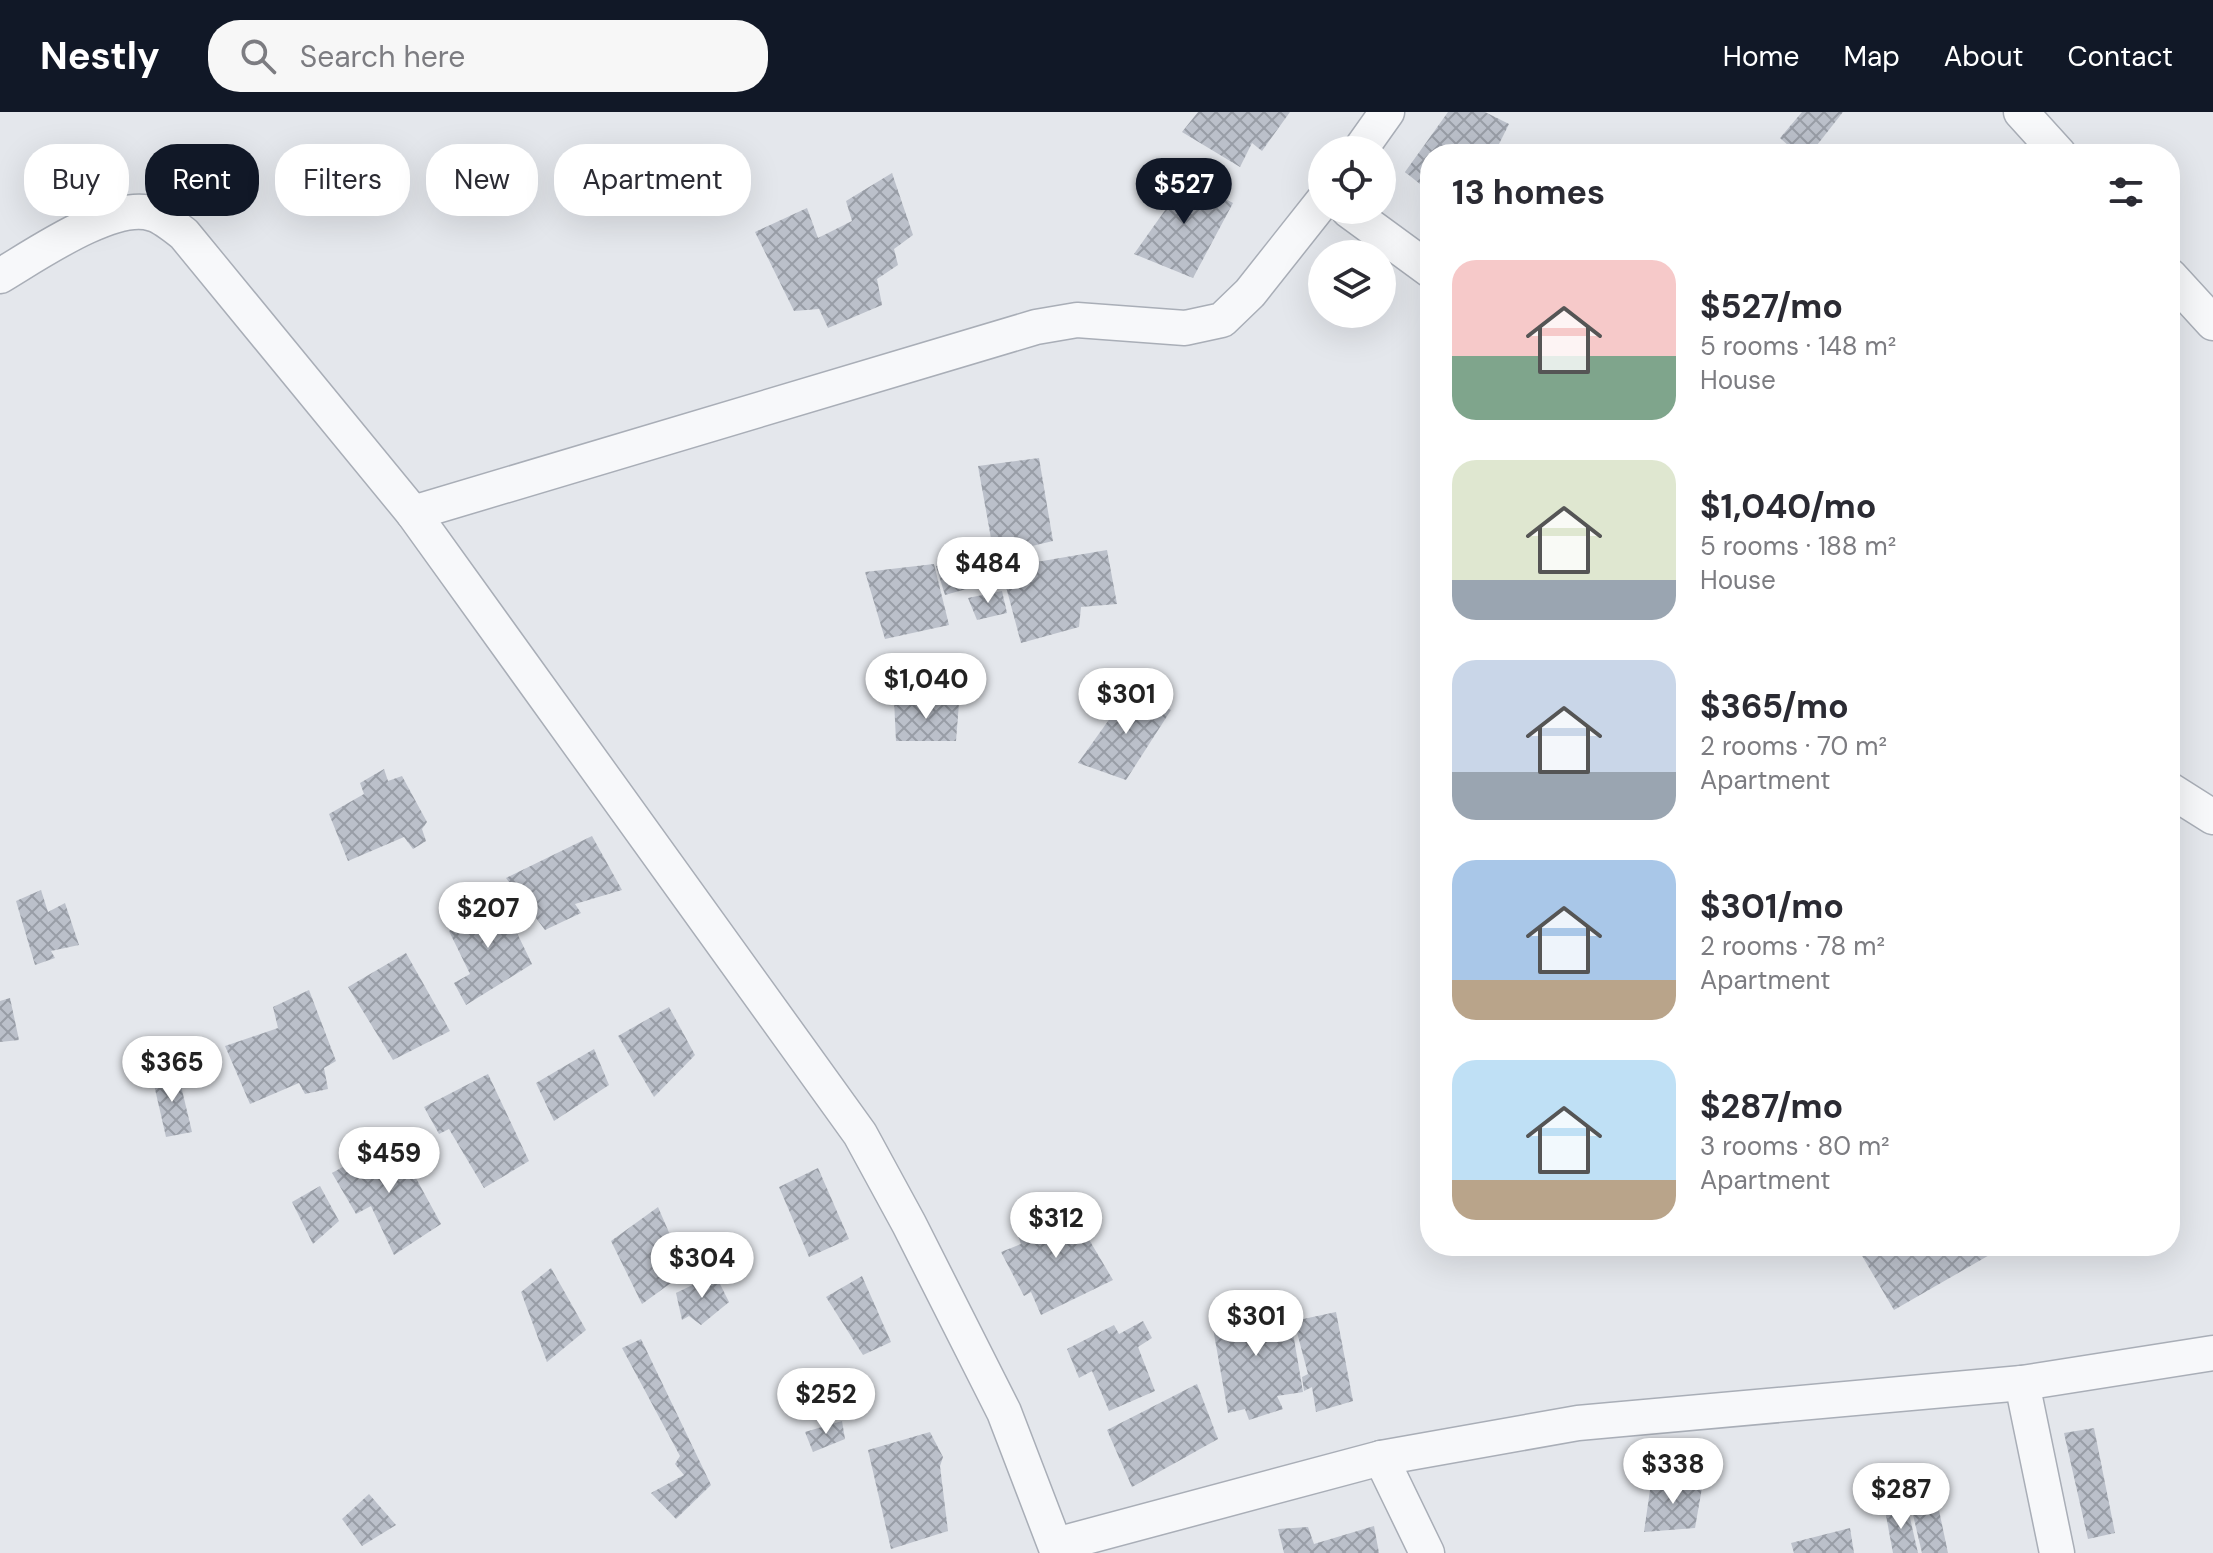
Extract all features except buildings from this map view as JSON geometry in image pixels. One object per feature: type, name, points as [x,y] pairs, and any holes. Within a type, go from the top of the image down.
[{"type":"street","points":[[1370,136],[1387,112]]},
{"type":"street","points":[[2021,112],[2050,144]]},
{"type":"street","points":[[0,276],[77,231],[116,214],[151,213],[184,234],[413,513],[860,1134],[1004,1412],[1057,1549],[1381,1458],[1578,1423],[2022,1383],[2213,1353]]},
{"type":"street","points":[[413,513],[1036,327],[1077,320],[1185,328],[1222,320],[1250,293],[1308,220]]},
{"type":"street","points":[[1367,224],[1420,263]]},
{"type":"street","points":[[2180,287],[2213,323]]},
{"type":"street","points":[[2180,796],[2213,817]]},
{"type":"street","points":[[2022,1383],[2057,1553]]},
{"type":"street","points":[[1381,1458],[1427,1553]]}]
